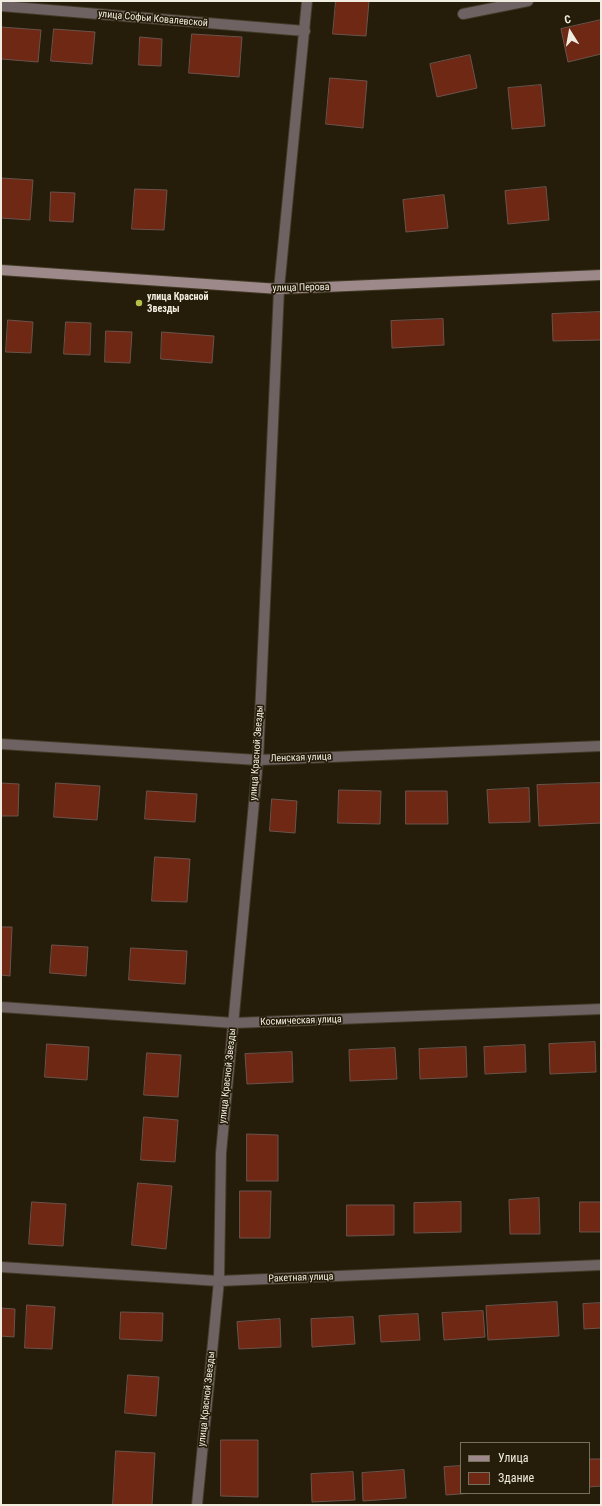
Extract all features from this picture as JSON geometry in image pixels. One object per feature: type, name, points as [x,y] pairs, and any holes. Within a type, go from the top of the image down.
[{"type":"main road","name":"улица Перова","points":[[1,270],[279,289],[601,275]]},
{"type":"street","name":"улица Красной Звезды","points":[[197,1505],[219,1281],[221,1153],[258,760],[279,289],[307,1]]},
{"type":"street","points":[[463,14],[528,1]]},
{"type":"street","name":"улица Софьи Ковалевской","points":[[1,6],[305,31]]},
{"type":"street","name":"Ленская улица","points":[[1,744],[258,760],[601,746]]},
{"type":"street","name":"Космическая улица","points":[[1,1007],[234,1023],[601,1009]]},
{"type":"street","name":"Ракетная улица","points":[[1,1267],[219,1281],[601,1265]]},
{"type":"building","points":[[336,1],[369,1],[366,36],[333,34]]},
{"type":"building","points":[[601,20],[601,54],[568,62],[561,29]]},
{"type":"building","points":[[1,27],[41,30],[38,62],[1,59]]},
{"type":"building","points":[[54,29],[95,32],[92,64],[51,61]]},
{"type":"building","points":[[192,34],[242,37],[239,77],[189,73]]},
{"type":"building","points":[[140,37],[162,39],[161,66],[139,65]]},
{"type":"building","points":[[470,55],[477,88],[437,97],[430,64]]},
{"type":"building","points":[[330,78],[367,81],[363,128],[326,124]]},
{"type":"building","points":[[541,85],[545,126],[512,129],[508,88]]},
{"type":"building","points":[[1,178],[33,180],[30,220],[1,218]]},
{"type":"building","points":[[546,187],[549,220],[508,224],[505,191]]},
{"type":"building","points":[[135,189],[167,190],[164,230],[132,229]]},
{"type":"building","points":[[51,192],[75,193],[73,222],[50,221]]},
{"type":"building","points":[[444,195],[448,228],[406,232],[403,200]]},
{"type":"building","points":[[601,312],[601,340],[553,341],[552,314]]},
{"type":"building","points":[[443,319],[444,345],[392,348],[391,321]]},
{"type":"building","points":[[8,320],[33,322],[31,353],[6,352]]},
{"type":"building","points":[[66,322],[91,323],[90,355],[64,354]]},
{"type":"building","points":[[106,331],[132,332],[130,363],[105,362]]},
{"type":"building","points":[[162,332],[214,336],[212,363],[161,359]]},
{"type":"building","points":[[1,783],[19,784],[18,816],[1,816]]},
{"type":"building","points":[[56,783],[100,786],[97,820],[54,817]]},
{"type":"building","points":[[601,783],[601,823],[539,826],[537,785]]},
{"type":"building","points":[[529,788],[530,822],[489,823],[487,790]]},
{"type":"building","points":[[339,790],[381,791],[380,824],[338,823]]},
{"type":"building","points":[[147,791],[197,794],[195,822],[145,819]]},
{"type":"building","points":[[406,791],[447,791],[448,824],[406,824]]},
{"type":"building","points":[[272,799],[297,801],[295,833],[270,831]]},
{"type":"building","points":[[155,857],[190,859],[187,902],[152,901]]},
{"type":"building","points":[[1,927],[12,927],[10,976],[1,975]]},
{"type":"building","points":[[52,945],[88,947],[86,976],[50,973]]},
{"type":"building","points":[[131,948],[187,951],[185,984],[129,980]]},
{"type":"building","points":[[595,1042],[596,1072],[550,1074],[549,1044]]},
{"type":"building","points":[[47,1044],[89,1047],[87,1080],[45,1077]]},
{"type":"building","points":[[525,1045],[526,1072],[485,1074],[484,1047]]},
{"type":"building","points":[[466,1047],[467,1077],[420,1079],[419,1049]]},
{"type":"building","points":[[395,1048],[397,1079],[350,1081],[349,1050]]},
{"type":"building","points":[[292,1052],[293,1082],[247,1084],[245,1054]]},
{"type":"building","points":[[147,1053],[181,1055],[178,1097],[144,1095]]},
{"type":"building","points":[[144,1117],[178,1120],[175,1162],[141,1160]]},
{"type":"building","points":[[247,1134],[278,1135],[278,1181],[247,1181]]},
{"type":"building","points":[[138,1183],[172,1186],[166,1249],[132,1245]]},
{"type":"building","points":[[240,1191],[271,1191],[270,1238],[240,1238]]},
{"type":"building","points":[[539,1198],[540,1234],[510,1234],[509,1200]]},
{"type":"building","points":[[32,1202],[66,1204],[63,1246],[29,1244]]},
{"type":"building","points":[[461,1202],[461,1232],[414,1233],[414,1203]]},
{"type":"building","points":[[580,1202],[601,1202],[601,1232],[580,1232]]},
{"type":"building","points":[[347,1205],[394,1205],[394,1235],[347,1236]]},
{"type":"building","points":[[557,1302],[559,1336],[488,1340],[486,1306]]},
{"type":"building","points":[[601,1303],[601,1328],[584,1329],[583,1304]]},
{"type":"building","points":[[27,1305],[55,1307],[52,1349],[25,1348]]},
{"type":"building","points":[[1,1308],[15,1309],[14,1337],[1,1336]]},
{"type":"building","points":[[483,1311],[485,1337],[444,1340],[442,1313]]},
{"type":"building","points":[[121,1312],[163,1313],[162,1341],[120,1339]]},
{"type":"building","points":[[418,1314],[420,1340],[381,1342],[379,1316]]},
{"type":"building","points":[[353,1317],[355,1344],[312,1347],[311,1319]]},
{"type":"building","points":[[280,1319],[281,1347],[239,1349],[237,1322]]},
{"type":"building","points":[[128,1375],[159,1377],[156,1416],[125,1413]]},
{"type":"building","points":[[221,1440],[258,1440],[258,1497],[221,1496]]},
{"type":"building","points":[[116,1451],[155,1453],[152,1505],[113,1505]]},
{"type":"building","points":[[590,1459],[601,1459],[601,1486],[590,1487]]},
{"type":"building","points":[[460,1466],[460,1494],[446,1495],[444,1467]]},
{"type":"building","points":[[404,1470],[406,1498],[363,1501],[362,1473]]},
{"type":"building","points":[[353,1472],[355,1500],[312,1502],[311,1474]]},
{"type":"place","name":"улица Красной Звезды","points":[[139,303]]}]
